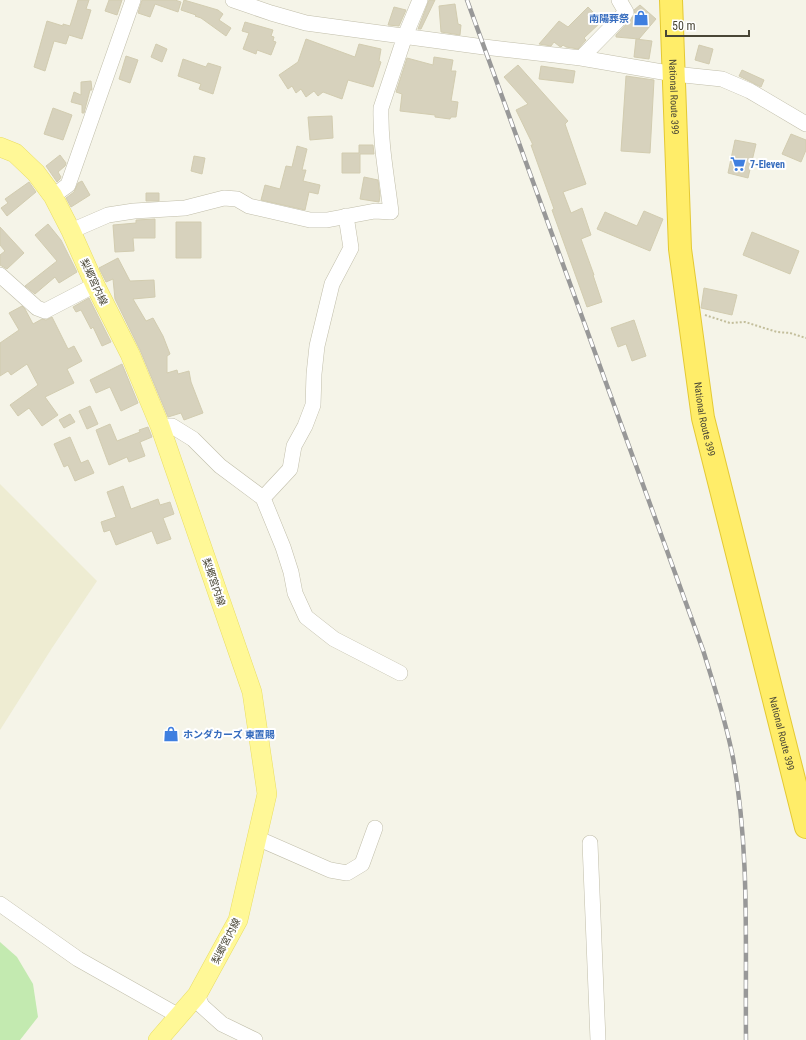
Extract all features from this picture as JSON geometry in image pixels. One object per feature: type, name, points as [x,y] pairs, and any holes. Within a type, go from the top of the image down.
[{"type":"highway","name":"National Route 399","points":[[671,0],[680,249],[703,418],[806,827]]},
{"type":"main road","name":"梨郷宮内線","points":[[0,147],[15,153],[36,172],[53,196],[71,231],[95,285],[130,354],[160,426],[252,692],[267,794],[238,920],[197,995],[158,1040]]},
{"type":"street","points":[[53,196],[68,184],[133,0]]},
{"type":"street","points":[[233,0],[270,13],[306,23],[581,58],[674,74],[722,79],[750,91],[806,124]]},
{"type":"street","points":[[71,231],[108,215],[134,211],[185,208],[224,198],[238,199],[249,206],[310,220],[327,220],[375,211],[391,212],[385,168],[381,108],[405,36],[420,0]]},
{"type":"street","points":[[581,58],[626,12],[619,0]]},
{"type":"street","points":[[263,498],[290,469],[294,446],[305,426],[313,406],[314,374],[319,338],[332,284],[351,248],[346,216]]},
{"type":"street","points":[[0,275],[37,308],[45,311],[95,285]]},
{"type":"street","points":[[160,426],[172,426],[193,439],[220,466],[263,498],[283,547],[291,572],[295,593],[306,617],[334,639],[400,674]]},
{"type":"street","points":[[257,838],[330,870],[347,873],[362,864],[375,828]]},
{"type":"street","points":[[590,843],[598,1040]]},
{"type":"street","points":[[0,904],[78,958],[179,1016]]},
{"type":"street","points":[[197,995],[202,1006],[222,1024],[255,1040]]},
{"type":"path","points":[[704,315],[730,323],[745,322],[777,332],[790,333],[806,338]]},
{"type":"shaded area","points":[[0,484],[97,581],[0,730]]},
{"type":"green space","points":[[0,942],[17,957],[33,984],[38,1017],[20,1040],[0,1040]]},
{"type":"building","points":[[78,0],[89,0],[86,9],[91,10],[82,39],[69,35],[66,44],[54,41],[45,71],[34,67],[47,21],[63,26],[63,24],[70,26]]},
{"type":"building","points":[[109,0],[122,0],[117,15],[105,11]]},
{"type":"building","points":[[142,0],[175,0],[181,2],[178,12],[155,4],[150,17],[138,13]]},
{"type":"building","points":[[184,0],[218,10],[223,14],[219,20],[231,28],[226,36],[201,18],[195,16],[196,15],[181,10]]},
{"type":"building","points":[[429,0],[435,0],[421,29],[418,29]]},
{"type":"building","points":[[455,4],[458,24],[461,25],[460,35],[441,32],[439,6]]},
{"type":"building","points":[[640,5],[656,19],[639,39],[616,37],[616,35],[635,14],[634,10]]},
{"type":"building","points":[[394,7],[406,10],[399,26],[388,25]]},
{"type":"building","points":[[588,7],[602,21],[584,38],[586,40],[578,49],[563,45],[561,47],[554,42],[551,46],[539,44],[559,21],[568,27]]},
{"type":"building","points":[[245,22],[273,30],[271,36],[274,37],[273,41],[276,42],[271,55],[257,50],[256,54],[243,49],[249,33],[242,31]]},
{"type":"building","points":[[306,39],[355,57],[359,44],[381,49],[379,61],[381,62],[373,87],[348,80],[342,99],[323,92],[318,96],[314,91],[306,97],[301,89],[296,93],[292,86],[288,89],[279,75],[298,62]]},
{"type":"building","points":[[636,39],[652,41],[649,59],[634,57]]},
{"type":"building","points":[[156,44],[167,49],[162,62],[151,57]]},
{"type":"building","points":[[699,45],[713,49],[709,64],[695,60]]},
{"type":"building","points":[[126,56],[138,60],[130,83],[119,79]]},
{"type":"building","points":[[434,57],[453,60],[451,71],[456,71],[451,101],[458,102],[456,117],[451,117],[450,119],[435,117],[435,115],[400,111],[402,94],[396,92],[407,58],[433,65]]},
{"type":"building","points":[[183,59],[206,67],[208,63],[221,67],[213,94],[199,89],[201,84],[178,76]]},
{"type":"building","points":[[518,65],[568,121],[565,124],[586,184],[563,192],[571,213],[582,208],[591,235],[581,239],[602,302],[587,307],[552,210],[554,209],[531,145],[533,145],[516,110],[528,104],[504,77]]},
{"type":"building","points":[[541,66],[575,71],[573,83],[539,79]]},
{"type":"building","points":[[742,70],[764,80],[761,87],[739,76]]},
{"type":"building","points":[[626,76],[654,80],[650,153],[621,151]]},
{"type":"building","points":[[91,81],[92,90],[90,90],[84,113],[82,113],[82,105],[71,102],[74,92],[81,95],[81,82]]},
{"type":"building","points":[[53,108],[72,115],[63,140],[44,134]]},
{"type":"building","points":[[332,116],[333,138],[310,140],[308,117]]},
{"type":"building","points":[[791,134],[806,140],[806,150],[801,162],[782,154]]},
{"type":"building","points":[[735,140],[756,144],[748,178],[728,173]]},
{"type":"building","points":[[359,145],[373,145],[374,154],[360,154],[360,173],[342,173],[342,153],[359,153]]},
{"type":"building","points":[[297,146],[307,149],[302,170],[306,170],[303,181],[320,185],[318,194],[309,192],[305,210],[261,200],[265,185],[280,189],[286,166],[292,167]]},
{"type":"building","points":[[60,155],[66,163],[65,166],[58,172],[61,177],[57,182],[46,166]]},
{"type":"building","points":[[194,156],[205,158],[202,174],[191,171]]},
{"type":"building","points":[[364,177],[378,180],[380,196],[379,202],[360,199]]},
{"type":"building","points":[[82,181],[90,195],[71,207],[66,198],[74,192],[78,183]]},
{"type":"building","points":[[29,182],[36,192],[7,216],[1,208],[8,203],[5,199]]},
{"type":"building","points":[[146,193],[159,193],[159,201],[146,201]]},
{"type":"building","points":[[644,211],[663,219],[650,251],[597,229],[605,212],[637,226]]},
{"type":"building","points":[[155,219],[155,238],[133,238],[134,251],[115,252],[113,225],[136,223],[136,220]]},
{"type":"building","points":[[176,222],[201,222],[201,258],[176,258]]},
{"type":"building","points":[[48,224],[61,240],[77,272],[59,283],[55,277],[35,294],[25,286],[57,261],[35,235]]},
{"type":"building","points":[[0,227],[24,253],[7,269],[0,265],[0,255],[5,251],[0,245]]},
{"type":"building","points":[[752,232],[799,251],[790,274],[743,255]]},
{"type":"building","points":[[118,258],[130,281],[154,280],[155,297],[133,299],[146,321],[153,318],[163,336],[170,354],[167,356],[167,373],[177,370],[178,374],[189,371],[191,382],[203,413],[184,420],[181,413],[168,417],[140,350],[115,299],[113,279],[106,282],[99,268]]},
{"type":"building","points":[[704,288],[737,295],[732,315],[701,308]]},
{"type":"building","points":[[89,298],[111,342],[102,346],[93,327],[91,329],[81,310],[76,312],[73,307]]},
{"type":"building","points":[[22,306],[33,324],[42,319],[46,320],[52,317],[68,349],[74,346],[82,361],[67,369],[74,383],[45,397],[58,415],[42,426],[29,408],[18,416],[10,405],[38,385],[27,364],[11,375],[8,371],[0,376],[0,343],[19,330],[9,313]]},
{"type":"building","points":[[634,320],[646,356],[632,361],[626,344],[618,347],[611,328]]},
{"type":"building","points":[[122,364],[138,403],[121,411],[110,387],[96,393],[90,380]]},
{"type":"building","points":[[90,406],[98,424],[87,429],[79,411]]},
{"type":"building","points":[[70,414],[75,422],[64,428],[59,420]]},
{"type":"building","points":[[110,424],[117,441],[140,432],[139,430],[148,427],[152,437],[140,442],[145,456],[129,462],[127,457],[109,465],[96,430]]},
{"type":"building","points":[[70,437],[81,463],[88,460],[94,473],[75,481],[68,465],[64,467],[54,444]]},
{"type":"building","points":[[123,486],[131,509],[158,499],[160,505],[170,502],[174,514],[163,518],[171,539],[157,544],[152,531],[116,545],[110,530],[104,532],[101,522],[116,517],[107,492]]},
{"type":"railway","points":[[467,0],[703,650],[723,717],[733,758],[742,828],[746,899],[746,1040]]},
{"type":"place","name":"南陽葬祭","points":[[641,18]]},
{"type":"place","name":"7-Eleven","points":[[738,164]]},
{"type":"place","name":"ホンダカーズ 東置賜","points":[[171,734]]}]
